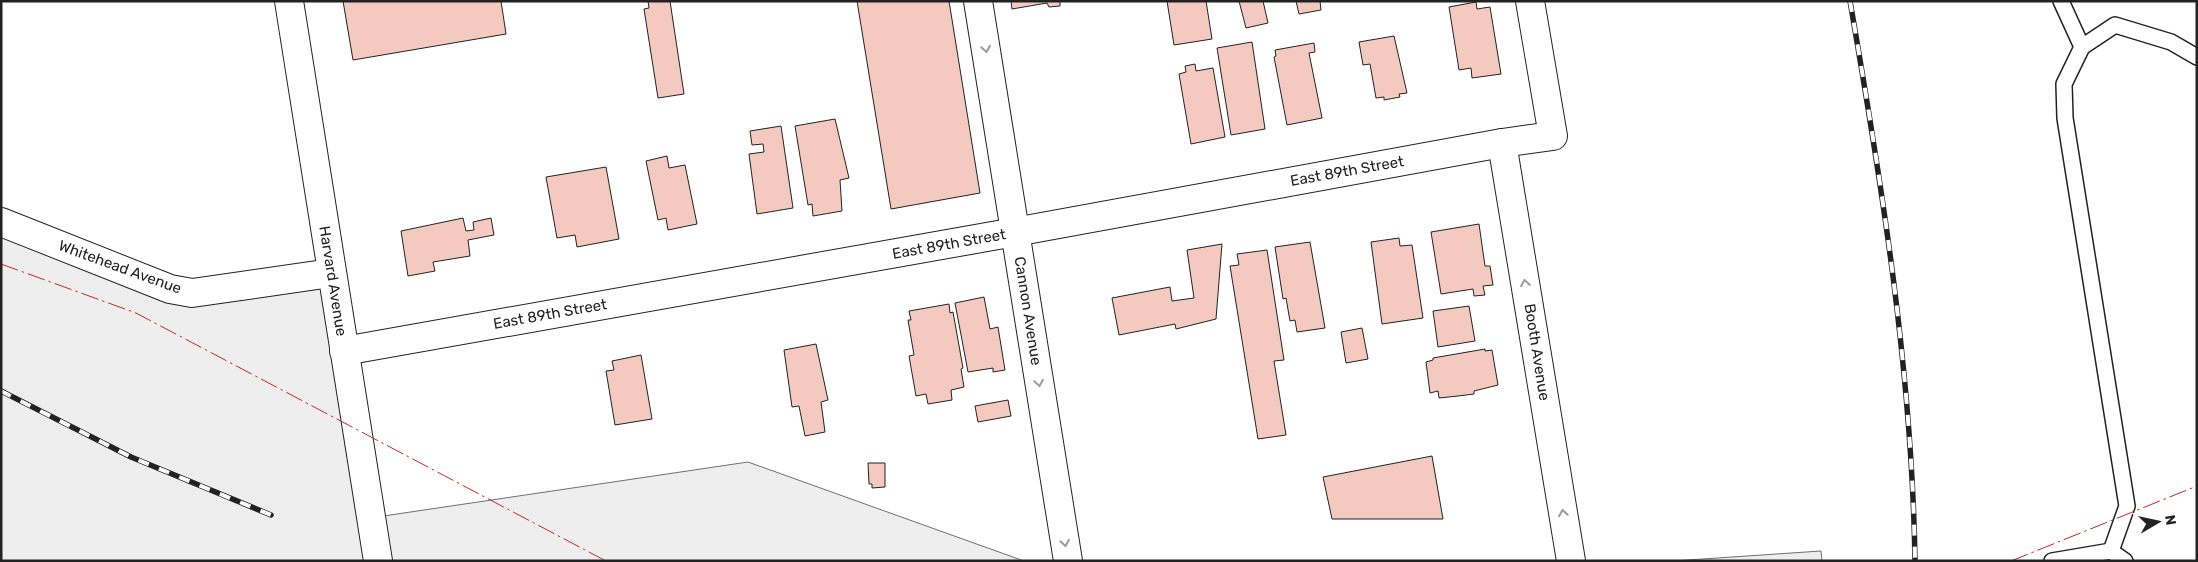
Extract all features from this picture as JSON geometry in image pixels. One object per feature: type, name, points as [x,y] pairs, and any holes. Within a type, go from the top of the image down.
[{"type":"street","name":"Harvard Avenue","points":[[290,1],[331,272],[378,561]]},
{"type":"street","name":"Cannon Avenue","points":[[978,1],[1068,561]]},
{"type":"street","name":"East 89th Street","points":[[344,351],[1015,232],[1502,142],[1553,136],[1530,1]]},
{"type":"street","name":"Booth Avenue","points":[[1502,142],[1571,561]]},
{"type":"street","name":"Whitehead Avenue","points":[[1,222],[170,289],[192,293],[331,272]]},
{"type":"lane","points":[[2061,1],[2082,47]]},
{"type":"lane","points":[[2111,551],[2127,506],[2065,118],[2064,84],[2082,47],[2115,25],[2171,42],[2197,57]]},
{"type":"lane","points":[[2052,561],[2111,551],[2125,561]]},
{"type":"shaded area","points":[[1,222],[170,289],[331,273],[370,518],[748,462],[1024,561],[1,561]]},
{"type":"shaded area","points":[[1821,551],[1822,561],[1673,561]]},
{"type":"building","points":[[343,1],[501,1],[506,34],[353,60]]},
{"type":"building","points":[[648,1],[670,1],[684,94],[658,98],[644,9],[649,8]]},
{"type":"building","points":[[857,1],[949,1],[980,193],[891,209]]},
{"type":"building","points":[[1011,1],[1060,1],[1060,6],[1049,7],[1047,3],[1012,9]]},
{"type":"building","points":[[1167,1],[1206,1],[1212,39],[1174,45]]},
{"type":"building","points":[[1239,1],[1263,1],[1268,23],[1246,28]]},
{"type":"building","points":[[1296,1],[1320,1],[1321,10],[1299,14]]},
{"type":"building","points":[[1476,2],[1477,9],[1490,7],[1501,74],[1472,78],[1471,68],[1459,70],[1449,7]]},
{"type":"building","points":[[1394,36],[1407,93],[1399,94],[1400,97],[1384,100],[1384,97],[1376,98],[1370,64],[1363,65],[1359,42]]},
{"type":"building","points":[[1252,42],[1265,129],[1231,135],[1217,48]]},
{"type":"building","points":[[1314,43],[1315,52],[1309,53],[1322,118],[1287,125],[1274,57],[1276,56],[1275,50]]},
{"type":"building","points":[[1195,64],[1196,71],[1213,68],[1225,137],[1191,144],[1179,74],[1186,72],[1185,66]]},
{"type":"building","points":[[835,119],[849,178],[840,180],[842,211],[813,216],[812,204],[808,205],[795,126]]},
{"type":"building","points":[[781,126],[793,208],[757,214],[749,154],[764,152],[763,144],[752,145],[750,131]]},
{"type":"building","points":[[667,156],[669,168],[685,165],[697,224],[668,230],[666,218],[658,220],[646,161]]},
{"type":"building","points":[[606,167],[619,239],[577,247],[575,235],[557,238],[546,177]]},
{"type":"building","points":[[463,218],[466,231],[474,230],[473,222],[491,218],[494,235],[468,240],[470,256],[433,262],[435,271],[408,276],[401,231]]},
{"type":"building","points":[[1479,224],[1485,266],[1490,266],[1493,285],[1483,286],[1485,295],[1474,296],[1473,289],[1441,294],[1431,232]]},
{"type":"building","points":[[1399,238],[1400,246],[1412,245],[1423,318],[1382,324],[1371,242]]},
{"type":"building","points":[[1310,242],[1325,328],[1297,332],[1295,320],[1290,321],[1286,298],[1283,299],[1275,247]]},
{"type":"building","points":[[1222,244],[1216,319],[1176,329],[1175,324],[1119,335],[1112,298],[1170,287],[1172,301],[1194,298],[1187,250]]},
{"type":"building","points":[[1267,250],[1284,360],[1274,361],[1286,435],[1258,439],[1230,266],[1239,265],[1237,254]]},
{"type":"building","points":[[984,297],[990,329],[998,327],[1005,370],[993,372],[993,368],[968,372],[955,303]]},
{"type":"building","points":[[949,304],[950,313],[953,312],[963,368],[961,369],[964,387],[951,390],[952,400],[928,404],[926,394],[916,396],[909,356],[914,355],[908,320],[911,320],[909,311]]},
{"type":"building","points":[[1469,306],[1475,341],[1438,347],[1433,311]]},
{"type":"building","points":[[1362,328],[1368,359],[1346,363],[1341,332]]},
{"type":"building","points":[[816,344],[828,400],[821,402],[825,432],[805,436],[799,406],[792,407],[784,350]]},
{"type":"building","points":[[1485,349],[1485,351],[1492,350],[1498,385],[1474,391],[1474,394],[1458,396],[1439,398],[1438,391],[1430,393],[1426,362],[1433,360],[1433,358]]},
{"type":"building","points":[[641,355],[652,419],[615,425],[606,371],[614,370],[612,361]]},
{"type":"building","points":[[1008,400],[1011,416],[978,422],[975,406]]},
{"type":"building","points":[[1432,456],[1443,519],[1332,519],[1323,477]]},
{"type":"building","points":[[868,463],[885,463],[885,487],[872,488],[872,484],[869,484]]},
{"type":"railway","points":[[1850,1],[1884,210],[1902,350],[1913,490],[1915,561]]},
{"type":"railway","points":[[1,391],[131,457],[271,515]]},
{"type":"power","points":[[1,264],[136,313],[606,561]]},
{"type":"power","points":[[2011,561],[2197,486]]}]
